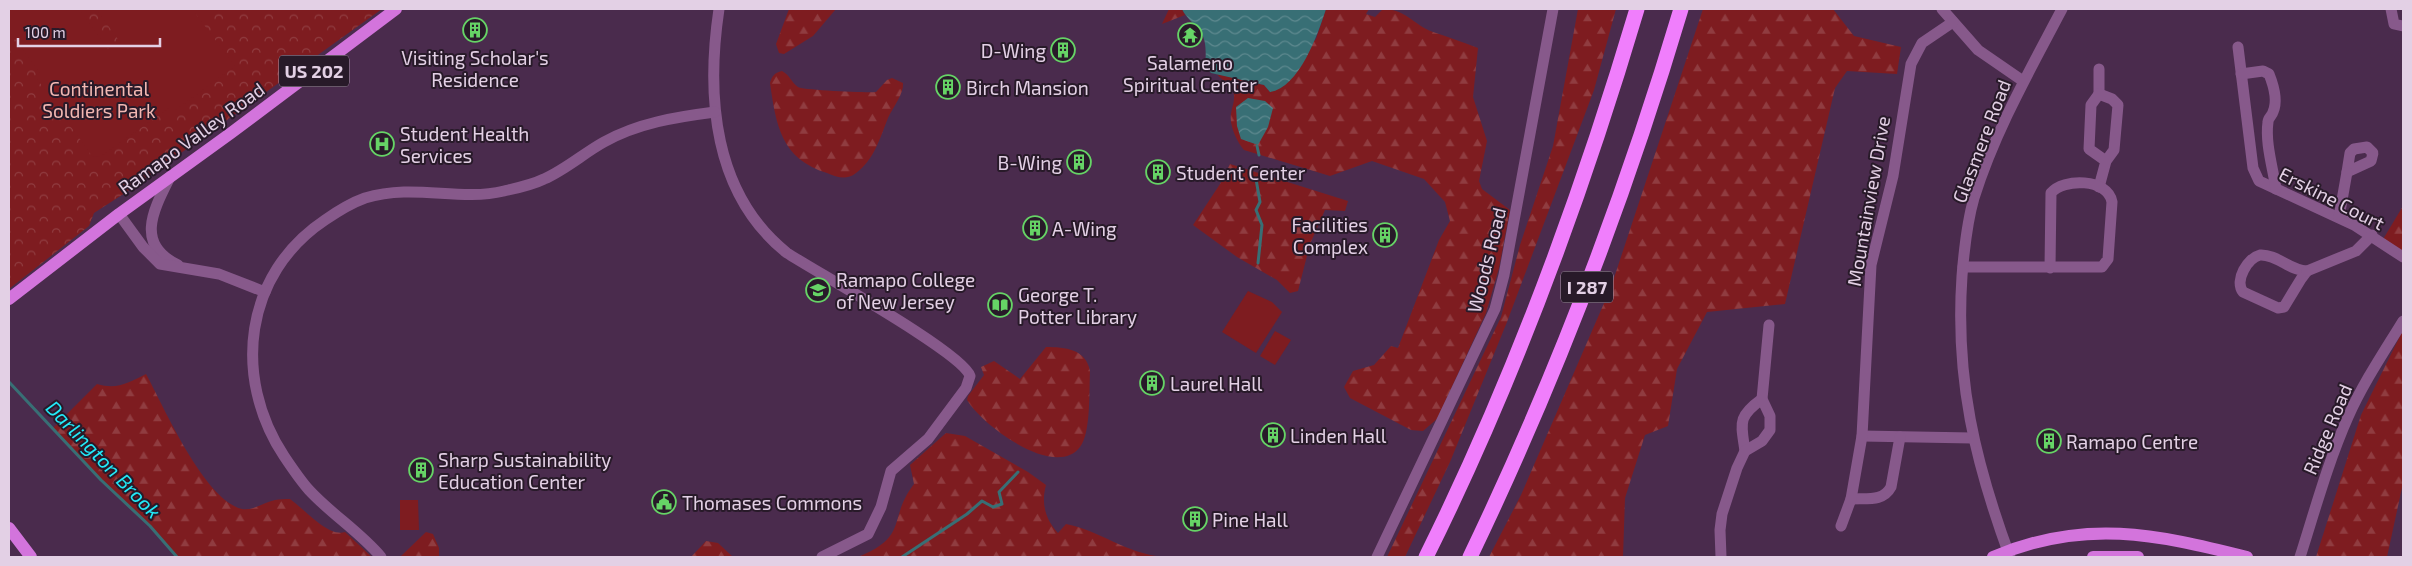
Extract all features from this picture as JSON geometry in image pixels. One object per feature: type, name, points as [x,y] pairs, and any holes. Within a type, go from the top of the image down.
[{"type":"highway","name":"I 287","points":[[1426,557],[1486,427],[1546,278],[1594,146],[1637,9]]},
{"type":"highway","name":"I 287","points":[[1470,557],[1537,411],[1587,286],[1636,150],[1681,9]]},
{"type":"main road","name":"Ramapo Valley Road","points":[[9,299],[119,214],[231,133],[396,9]]},
{"type":"main road","points":[[9,528],[27,552]]},
{"type":"main road","points":[[1993,557],[2069,536],[2104,533],[2139,534],[2174,539],[2248,557]]},
{"type":"main road","points":[[2093,557],[2138,557]]},
{"type":"street","points":[[719,9],[714,54],[714,112],[733,183],[752,219],[771,239],[802,262],[908,326],[962,363],[968,371],[970,379],[952,410],[928,439],[891,471],[881,507],[868,534],[822,557]]},
{"type":"street","name":"Woods Road","points":[[1377,557],[1495,309],[1504,274],[1553,9]]},
{"type":"street","points":[[1942,9],[1978,50],[2023,81]]},
{"type":"street","name":"Glasmere Road","points":[[2009,554],[1981,472],[1972,438],[1961,355],[1963,267],[1974,199],[2006,117],[2062,9]]},
{"type":"street","points":[[2391,9],[2392,21],[2398,26],[2403,26]]},
{"type":"street","name":"Mountainview Drive","points":[[1841,526],[1852,499],[1862,436],[1871,265],[1893,176],[1911,64],[1922,43],[1953,22]]},
{"type":"street","name":"Erskine Court","points":[[2238,46],[2255,175],[2259,181],[2339,217],[2372,235],[2403,257]]},
{"type":"street","points":[[2098,69],[2099,94],[2091,105],[2089,150],[2106,161]]},
{"type":"street","points":[[2241,74],[2263,71],[2270,74],[2275,103],[2274,112],[2268,120],[2268,138],[2276,189]]},
{"type":"street","points":[[2099,94],[2112,99],[2118,105],[2114,150],[2106,161],[2100,187]]},
{"type":"street","points":[[382,557],[308,489],[283,454],[268,424],[256,388],[252,358],[256,316],[265,292],[280,264],[297,243],[314,227],[340,210],[363,199],[387,192],[406,190],[493,193],[520,187],[545,179],[604,142],[629,130],[649,124],[714,112]]},
{"type":"street","points":[[2247,120],[2268,120]]},
{"type":"street","points":[[2339,217],[2347,172]]},
{"type":"street","points":[[170,176],[153,210],[152,230],[159,252],[168,260],[187,269]]},
{"type":"street","points":[[1963,267],[2050,268],[2102,267],[2107,264],[2112,198],[2109,193],[2100,187],[2084,184],[2062,185],[2051,194],[2050,268]]},
{"type":"street","points":[[119,214],[156,261],[170,267],[219,274],[265,292]]},
{"type":"street","points":[[2307,271],[2294,269],[2269,256],[2260,255],[2248,263],[2239,285],[2243,292],[2281,308],[2286,305],[2300,278],[2307,271],[2356,251],[2372,235]]},
{"type":"street","name":"Ridge Road","points":[[2300,557],[2330,462],[2349,415],[2373,370],[2403,321]]},
{"type":"street","points":[[1745,451],[1762,441],[1770,430],[1770,416],[1762,400],[1769,325]]},
{"type":"street","points":[[1721,557],[1720,530],[1722,514],[1731,484],[1745,451],[1741,423],[1748,410],[1762,400]]},
{"type":"street","points":[[1862,436],[1972,438]]},
{"type":"street","points":[[1852,499],[1878,498],[1888,492],[1891,486],[1900,437]]},
{"type":"green space","name":"Continental Soldiers Park","points":[[9,9],[382,9],[125,193],[94,213],[89,226],[9,289]]},
{"type":"green space","points":[[9,9],[79,9],[108,49],[118,48],[126,50],[96,9],[192,9],[235,66],[173,112],[169,108],[100,157],[92,156],[35,76],[40,73],[9,31]]},
{"type":"green space","points":[[789,9],[836,9],[813,36],[784,54],[779,53],[776,44]]},
{"type":"green space","points":[[1169,9],[1182,9],[1185,15],[1162,24]]},
{"type":"green space","points":[[1326,9],[1369,9],[1366,14],[1375,17],[1383,9],[1398,11],[1426,29],[1478,48],[1473,97],[1487,141],[1479,181],[1482,189],[1510,210],[1499,268],[1486,313],[1437,419],[1423,431],[1411,430],[1350,398],[1344,387],[1353,371],[1374,365],[1391,346],[1398,348],[1439,240],[1450,221],[1445,202],[1424,179],[1372,161],[1330,176],[1244,150],[1236,138],[1231,123],[1234,100],[1233,91],[1217,74],[1264,85],[1270,92],[1316,39]]},
{"type":"green space","points":[[1578,9],[1616,9],[1594,90],[1507,322],[1450,462],[1405,557],[1387,557],[1501,317],[1520,245],[1553,146]]},
{"type":"green space","points":[[1703,9],[1833,9],[1854,36],[1901,47],[1897,74],[1847,71],[1835,88],[1785,304],[1707,312],[1677,369],[1668,426],[1645,435],[1625,498],[1623,557],[1489,557],[1521,495],[1611,287]]},
{"type":"green space","points":[[782,71],[798,87],[810,89],[876,92],[887,80],[892,78],[903,83],[900,96],[888,118],[876,148],[867,162],[856,173],[845,178],[834,176],[812,167],[790,149],[775,113],[770,83],[774,75]]},
{"type":"green space","points":[[1230,164],[1348,201],[1345,211],[1325,210],[1310,244],[1298,291],[1290,293],[1277,280],[1237,257],[1193,225],[1220,184]]},
{"type":"green space","points":[[2403,206],[2403,256],[2382,241]]},
{"type":"green space","points":[[1248,291],[1272,302],[1282,312],[1256,353],[1222,332]]},
{"type":"green space","points":[[2403,330],[2403,483],[2387,557],[2316,557],[2361,415]]},
{"type":"green space","points":[[1275,331],[1291,340],[1275,365],[1260,356]]},
{"type":"green space","points":[[1046,347],[1074,351],[1084,358],[1090,371],[1089,411],[1084,440],[1080,447],[1069,455],[1054,457],[1037,453],[1020,445],[987,423],[967,400],[984,375],[981,367],[994,361],[1020,379]]},
{"type":"green space","points":[[146,374],[186,450],[214,489],[228,502],[246,509],[275,500],[290,499],[324,527],[339,533],[345,532],[372,557],[177,557],[150,526],[101,480],[52,429],[97,384],[117,386]]},
{"type":"green space","points":[[946,433],[965,436],[1028,472],[1046,485],[1045,510],[1050,522],[1058,533],[1066,524],[1079,527],[1125,547],[1149,555],[1163,557],[858,557],[885,542],[891,534],[906,496],[914,484],[910,465]]},
{"type":"green space","points":[[400,500],[418,500],[419,530],[400,530]]},
{"type":"green space","points":[[426,532],[433,534],[439,548],[439,556],[400,557]]},
{"type":"green space","points":[[706,541],[718,543],[733,557],[691,557]]},
{"type":"water","points":[[1182,9],[1326,9],[1318,32],[1298,71],[1290,81],[1270,92],[1264,85],[1211,73],[1205,66],[1206,48],[1204,39],[1198,28]]},
{"type":"water","points":[[1248,98],[1265,101],[1273,108],[1268,127],[1258,145],[1241,139],[1237,126],[1236,107]]},
{"type":"waterway","points":[[1257,146],[1259,155]]},
{"type":"waterway","points":[[1256,179],[1260,202],[1256,210],[1262,225],[1258,263]]},
{"type":"waterway","name":"Darlington Brook","points":[[9,382],[101,480],[150,526],[177,557]]},
{"type":"waterway","points":[[902,557],[967,514],[982,501],[993,507],[1002,504],[999,492],[1018,472]]},
{"type":"place","name":"Visiting Scholar's Residence","points":[[475,30]]},
{"type":"place","name":"Salameno Spiritual Center","points":[[1190,35]]},
{"type":"place","name":"D-Wing","points":[[1063,50]]},
{"type":"place","name":"Birch Mansion","points":[[948,87]]},
{"type":"place","name":"Student Health Services","points":[[382,144]]},
{"type":"place","name":"B-Wing","points":[[1079,162]]},
{"type":"place","name":"Student Center","points":[[1158,172]]},
{"type":"place","name":"A-Wing","points":[[1035,228]]},
{"type":"place","name":"Facilities Complex","points":[[1385,235]]},
{"type":"place","name":"Ramapo College of New Jersey","points":[[818,290]]},
{"type":"place","name":"George T. Potter Library","points":[[1000,305]]},
{"type":"place","name":"Laurel Hall","points":[[1152,383]]},
{"type":"place","name":"Linden Hall","points":[[1273,435]]},
{"type":"place","name":"Ramapo Centre","points":[[2049,441]]},
{"type":"place","name":"Sharp Sustainability Education Center","points":[[421,470]]},
{"type":"place","name":"Thomases Commons","points":[[664,502]]},
{"type":"place","name":"Pine Hall","points":[[1195,519]]}]
